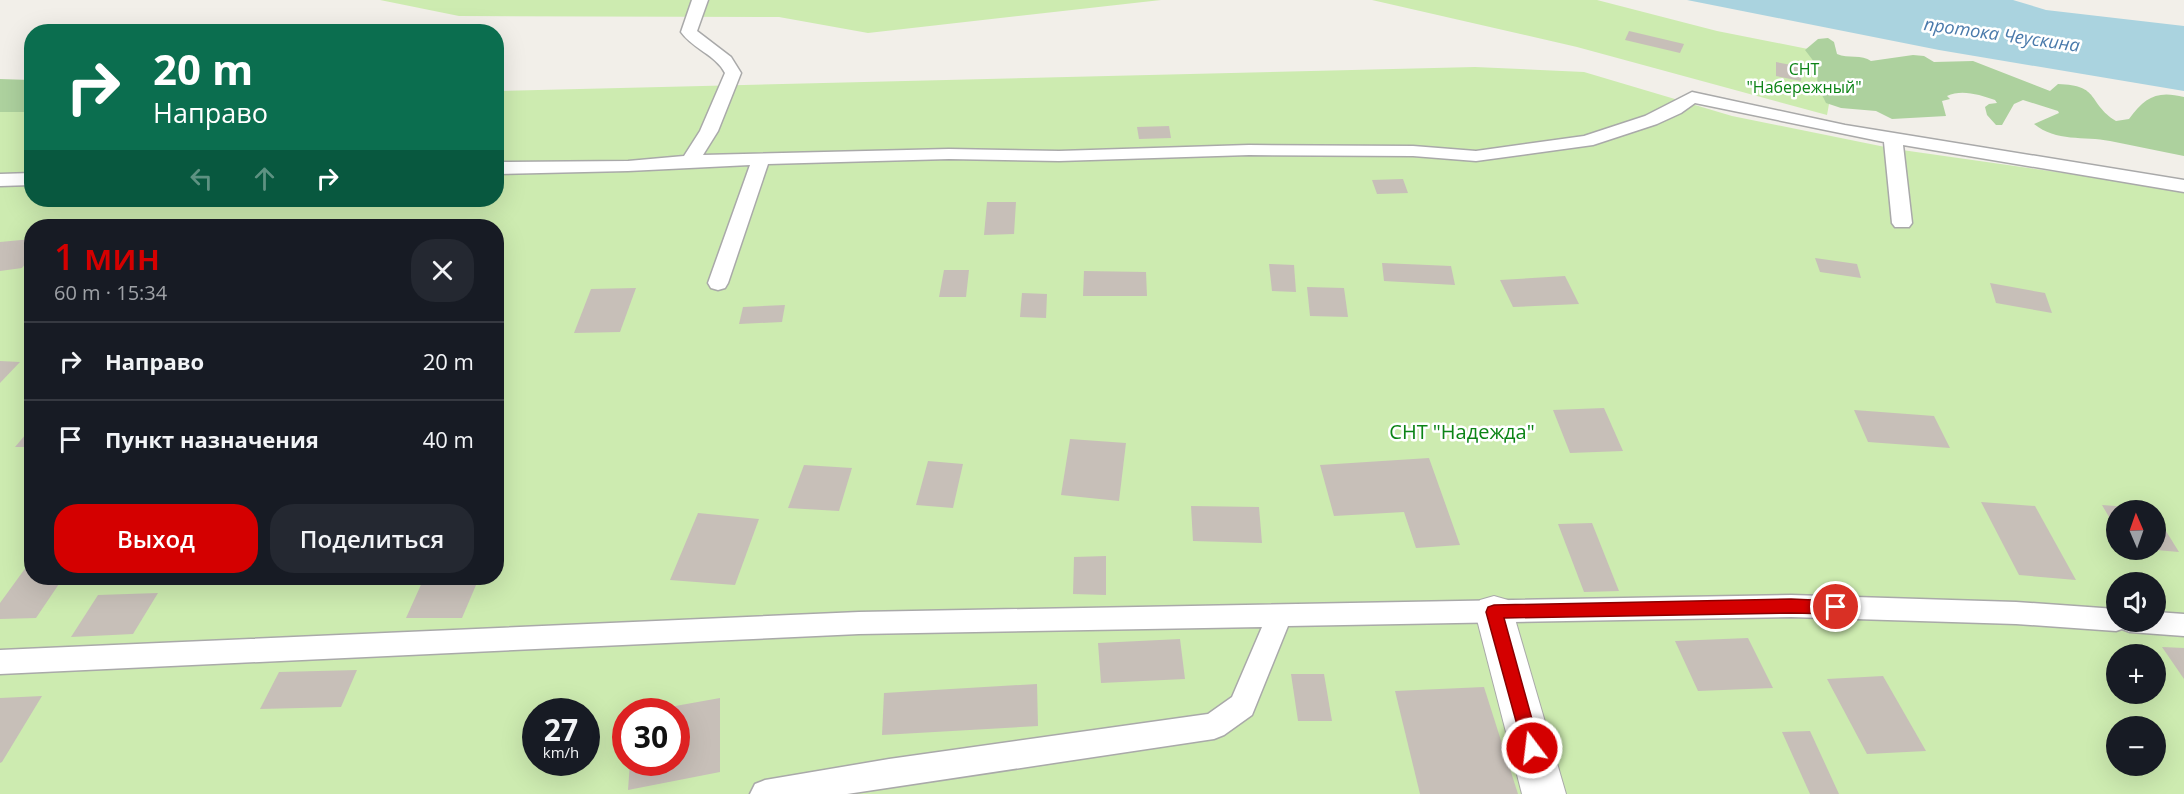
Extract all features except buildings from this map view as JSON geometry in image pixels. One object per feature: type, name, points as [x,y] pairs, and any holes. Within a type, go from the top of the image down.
[{"type":"street","points":[[1494,612],[1544,794]]},
{"type":"lane","points":[[690,161],[709,131],[733,73],[729,63],[696,41],[690,32],[700,0]]},
{"type":"lane","points":[[504,168],[628,166],[690,161],[949,154],[1059,156],[1249,150],[1413,151],[1476,156],[1587,141],[1651,120],[1692,98],[1893,138],[2184,186]]},
{"type":"lane","points":[[1893,138],[1902,223]]},
{"type":"lane","points":[[718,283],[761,159]]},
{"type":"lane","points":[[0,180],[24,179]]},
{"type":"lane","points":[[0,662],[859,622],[1279,617],[1791,606],[2016,613],[2106,619]]},
{"type":"lane","points":[[765,794],[889,773],[1214,726],[1242,706],[1279,617]]},
{"type":"lane","points":[[2166,624],[2184,625]]},
{"type":"green space","points":[[380,0],[1161,0],[868,33],[779,17],[459,16]]},
{"type":"green space","name":"СНТ \"Набережный\"","points":[[1372,0],[1597,0],[1717,31],[1838,55],[1827,115],[1577,47]]},
{"type":"green space","points":[[1828,38],[1834,42],[1837,54],[1871,61],[1913,55],[1924,56],[1934,62],[1973,61],[2050,91],[2058,84],[2072,85],[2088,91],[2101,108],[2116,121],[2129,119],[2141,105],[2152,97],[2166,94],[2184,97],[2184,156],[2110,141],[2052,134],[2034,124],[2059,113],[2058,111],[2023,100],[2014,104],[2002,125],[1996,125],[1987,115],[1985,107],[1997,103],[1995,100],[1971,94],[1959,93],[1947,96],[1950,99],[1942,101],[1946,116],[1892,119],[1876,111],[1841,108],[1826,103],[1817,85],[1818,67],[1805,50],[1818,39]]},
{"type":"green space","name":"СНТ \"Надежда\"","points":[[1475,67],[1584,72],[1732,116],[1895,149],[2184,190],[2184,794],[0,794],[0,103],[24,102],[24,207],[504,207],[504,91]]},
{"type":"green space","points":[[0,79],[24,80],[24,112],[0,112]]},
{"type":"water","name":"протока Чеускина","points":[[1687,0],[2013,0],[2046,10],[2184,26],[2184,91],[1939,50]]},
{"type":"route","points":[[1532,748],[1494,612],[1836,607]]}]
